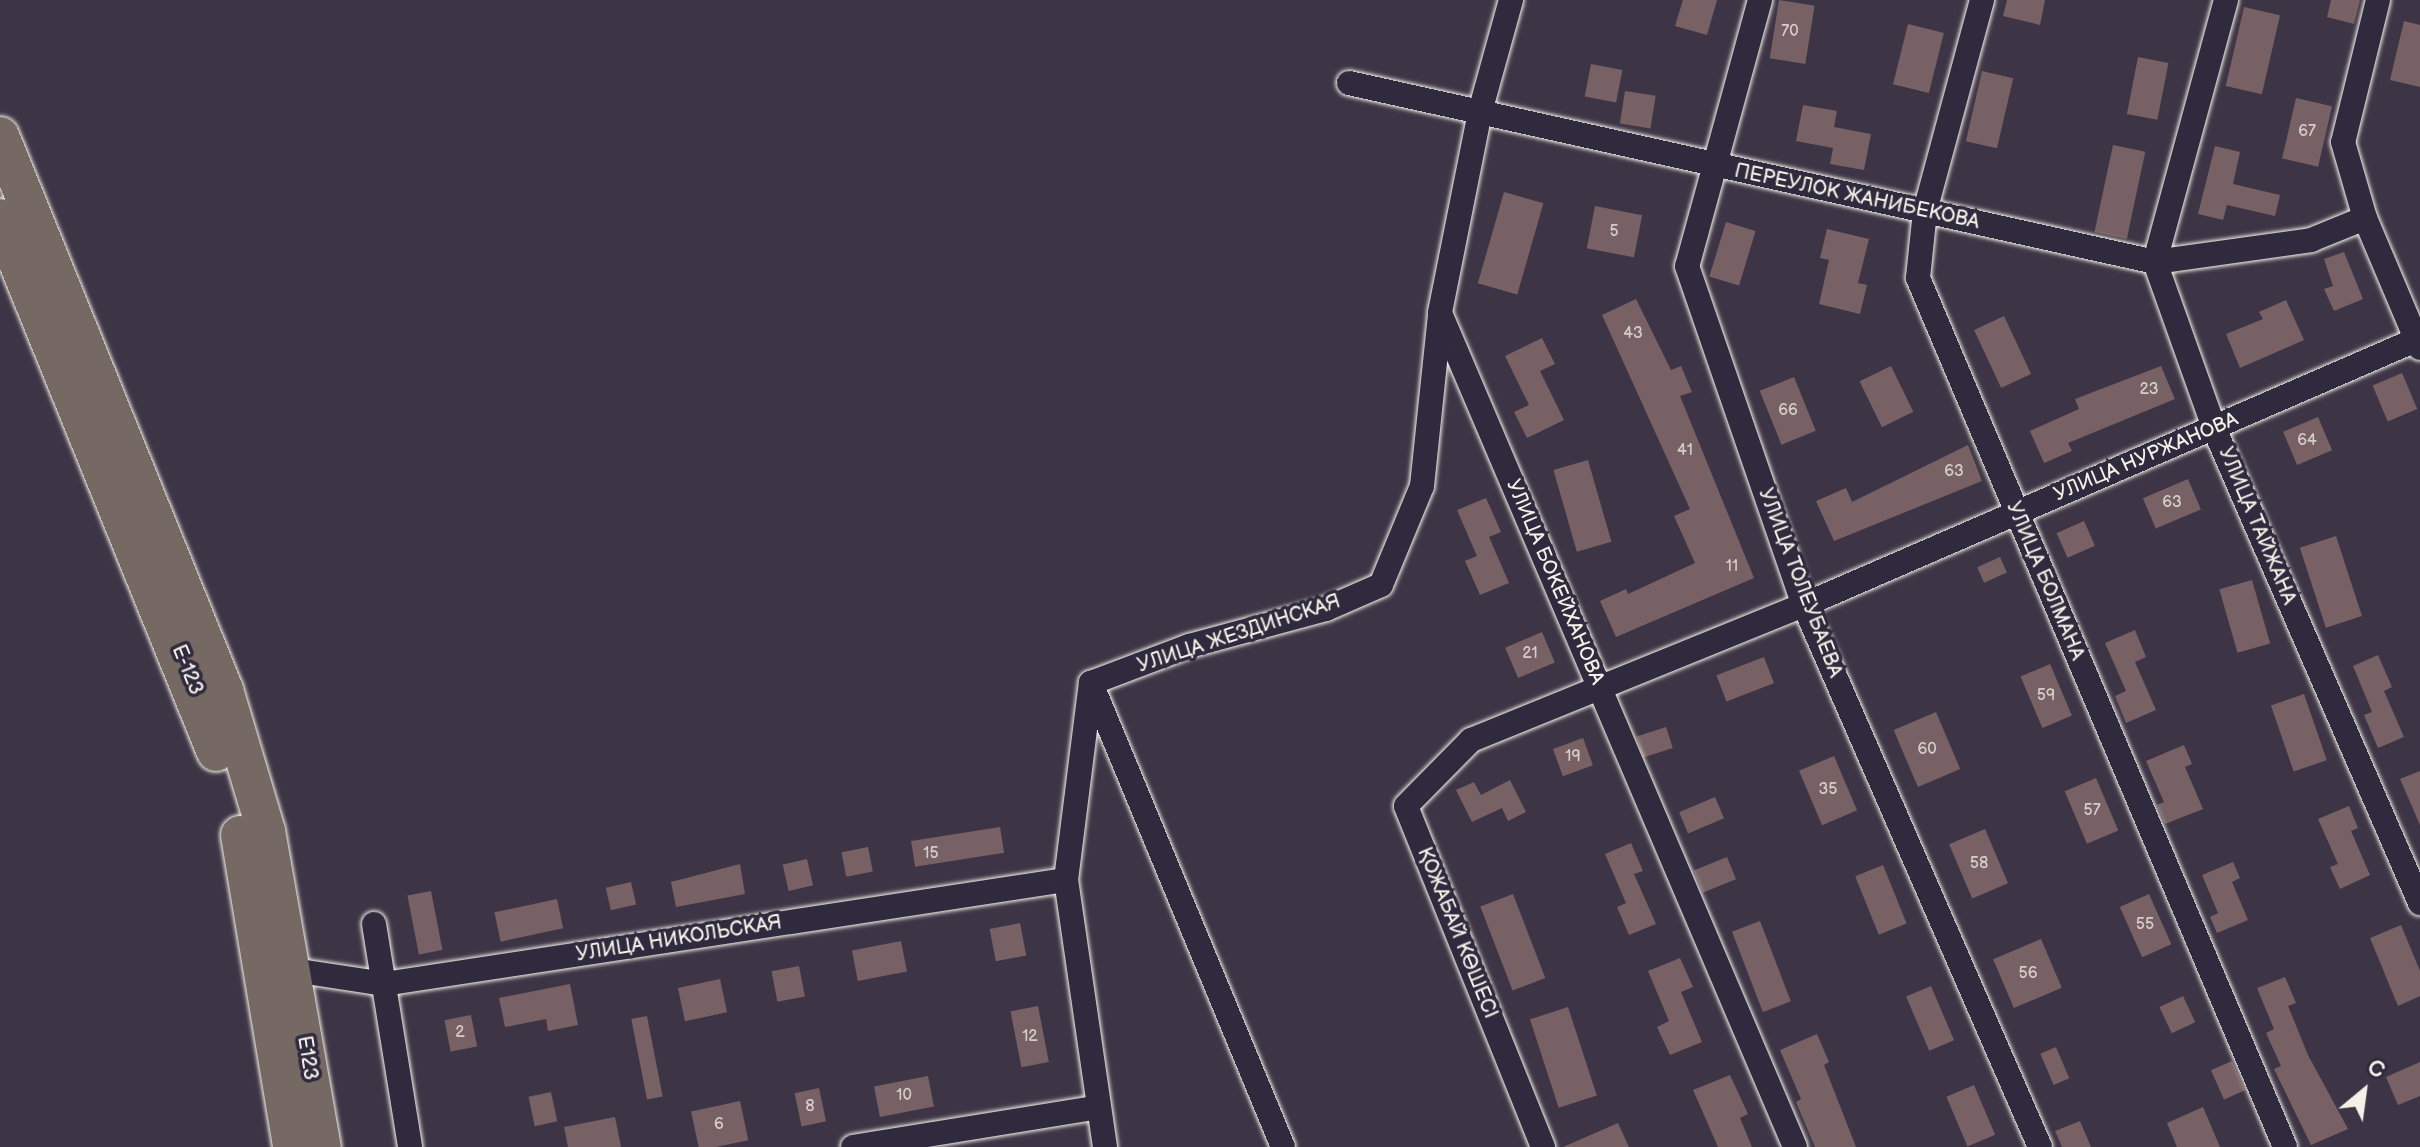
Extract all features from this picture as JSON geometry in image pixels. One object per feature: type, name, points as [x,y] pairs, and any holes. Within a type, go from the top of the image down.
[{"type":"main road","name":"Е-123","points":[[0,136],[224,690],[266,831],[293,970]]},
{"type":"main road","name":"Е-123","points":[[0,218],[206,718],[242,841],[292,1147]]},
{"type":"main road","name":"Е123","points":[[293,970],[322,1147]]},
{"type":"street","points":[[1440,313],[1480,112],[1511,0]]},
{"type":"street","name":"УЛИЦА ТОЛЕУБАЕВА","points":[[1760,0],[1687,266],[1804,605],[2040,1147]]},
{"type":"street","name":"УЛИЦА БОЛМАНА","points":[[1982,0],[1925,211],[1918,278],[2285,1147]]},
{"type":"street","points":[[2155,262],[2226,0]]},
{"type":"street","points":[[2378,0],[2343,142],[2365,218],[2419,342]]},
{"type":"street","name":"ПЕРЕУЛОК ЖАНИБЕКОВА","points":[[1349,83],[1714,168],[2155,262],[2311,240],[2365,218]]},
{"type":"street","name":"УЛИЦА ТАЙЖАНА","points":[[2155,262],[2214,428],[2420,903]]},
{"type":"street","name":"УЛИЦА ЖЕЗДИНСКАЯ","points":[[1091,683],[1189,646],[1326,609],[1381,585],[1422,486],[1440,313]]},
{"type":"street","name":"УЛИЦА БОКЕЙХАНОВА","points":[[1440,313],[1795,1147]]},
{"type":"street","name":"УЛИЦА НУРЖАНОВА","points":[[1471,740],[1602,691],[2419,342]]},
{"type":"street","points":[[1091,683],[1066,880],[1105,1147]]},
{"type":"street","points":[[1091,683],[1283,1147]]},
{"type":"street","name":"ҚОЖАБАЙ КӨШЕСІ","points":[[1471,740],[1406,806],[1543,1147]]},
{"type":"street","name":"УЛИЦА НИКОЛЬСКАЯ","points":[[293,970],[384,984],[1066,880]]},
{"type":"street","points":[[374,924],[410,1147]]},
{"type":"street","points":[[853,1147],[1099,1107]]},
{"type":"building","points":[[1683,0],[1717,0],[1707,35],[1675,26]]},
{"type":"building","points":[[1779,0],[1815,6],[1805,64],[1770,58]]},
{"type":"building","points":[[2007,0],[2045,0],[2040,25],[2003,16]]},
{"type":"building","points":[[2331,0],[2360,0],[2354,24],[2327,17]]},
{"type":"building","points":[[2244,7],[2280,15],[2262,94],[2226,86]]},
{"type":"building","points":[[2404,21],[2420,25],[2420,87],[2390,80]]},
{"type":"building","points":[[1908,24],[1944,33],[1929,93],[1893,84]]},
{"type":"building","points":[[2138,57],[2168,63],[2157,120],[2127,114]]},
{"type":"building","points":[[1591,64],[1622,70],[1616,102],[1585,96]]},
{"type":"building","points":[[1982,71],[2013,78],[1997,148],[1966,141]]},
{"type":"building","points":[[1625,91],[1656,96],[1650,128],[1620,124]]},
{"type":"building","points":[[2296,98],[2332,106],[2318,167],[2282,158]]},
{"type":"building","points":[[1803,105],[1837,111],[1834,127],[1871,134],[1864,170],[1830,164],[1833,148],[1796,141]]},
{"type":"building","points":[[2113,145],[2145,152],[2127,239],[2094,232]]},
{"type":"building","points":[[2215,146],[2240,152],[2233,184],[2280,195],[2275,216],[2227,205],[2223,220],[2198,214]]},
{"type":"building","points":[[1504,192],[1543,203],[1517,295],[1478,283]]},
{"type":"building","points":[[1595,206],[1642,215],[1634,257],[1587,248]]},
{"type":"building","points":[[1726,222],[1756,231],[1739,286],[1709,277]]},
{"type":"building","points":[[1827,229],[1869,239],[1858,283],[1867,285],[1860,314],[1819,304],[1829,260],[1820,258]]},
{"type":"building","points":[[2344,252],[2363,299],[2334,311],[2324,289],[2333,286],[2324,259]]},
{"type":"building","points":[[1636,299],[1671,370],[1681,366],[1692,392],[1680,396],[1754,578],[1616,637],[1600,601],[1626,589],[1628,594],[1695,563],[1674,516],[1690,509],[1602,315]]},
{"type":"building","points":[[2286,300],[2304,340],[2240,368],[2226,334],[2263,319],[2259,312]]},
{"type":"building","points":[[2004,316],[2031,374],[2001,388],[1974,330]]},
{"type":"building","points":[[1542,338],[1555,364],[1540,371],[1564,420],[1527,438],[1514,412],[1529,405],[1505,356]]},
{"type":"building","points":[[1891,366],[1913,412],[1882,427],[1860,381]]},
{"type":"building","points":[[2161,366],[2175,399],[2068,443],[2072,451],[2044,463],[2030,431],[2079,409],[2075,399]]},
{"type":"building","points":[[2402,373],[2417,409],[2388,421],[2373,386]]},
{"type":"building","points":[[1794,377],[1816,431],[1781,445],[1760,391]]},
{"type":"building","points":[[2318,417],[2332,450],[2297,465],[2283,432]]},
{"type":"building","points":[[1968,445],[1982,481],[1834,541],[1816,501],[1846,488],[1852,502]]},
{"type":"building","points":[[1588,460],[1611,542],[1577,552],[1553,470]]},
{"type":"building","points":[[2188,479],[2201,509],[2156,529],[2143,498]]},
{"type":"building","points":[[1486,498],[1501,532],[1489,537],[1509,583],[1480,595],[1465,561],[1477,556],[1457,510]]},
{"type":"building","points":[[2084,521],[2095,546],[2068,558],[2057,533]]},
{"type":"building","points":[[2336,536],[2362,616],[2326,628],[2300,548]]},
{"type":"building","points":[[2000,557],[2007,573],[1984,583],[1977,567]]},
{"type":"building","points":[[2252,580],[2270,643],[2238,653],[2219,589]]},
{"type":"building","points":[[2135,630],[2146,657],[2135,662],[2156,710],[2126,723],[2115,696],[2126,691],[2105,643]]},
{"type":"building","points":[[1542,632],[1555,662],[1518,678],[1505,648]]},
{"type":"building","points":[[2378,655],[2392,687],[2384,691],[2404,737],[2378,748],[2364,715],[2372,712],[2353,666]]},
{"type":"building","points":[[1764,657],[1774,683],[1726,701],[1716,675]]},
{"type":"building","points":[[2050,664],[2072,716],[2042,728],[2021,677]]},
{"type":"building","points":[[2304,694],[2327,760],[2294,772],[2271,705]]},
{"type":"building","points":[[1936,712],[1960,769],[1918,787],[1894,730]]},
{"type":"building","points":[[1666,727],[1673,748],[1643,758],[1637,737]]},
{"type":"building","points":[[1583,738],[1593,765],[1563,776],[1553,749]]},
{"type":"building","points":[[2184,745],[2192,764],[2185,767],[2203,809],[2165,824],[2157,805],[2164,802],[2146,761]]},
{"type":"building","points":[[1834,756],[1857,810],[1822,825],[1799,771]]},
{"type":"building","points":[[2420,771],[2420,825],[2400,779]]},
{"type":"building","points":[[2096,778],[2118,830],[2087,844],[2065,791]]},
{"type":"building","points":[[1510,780],[1526,812],[1508,821],[1502,808],[1472,822],[1456,790],[1474,782],[1481,795]]},
{"type":"building","points":[[1715,797],[1724,818],[1688,833],[1679,812]]},
{"type":"building","points":[[2349,806],[2358,828],[2351,831],[2370,875],[2340,889],[2330,867],[2338,864],[2318,819]]},
{"type":"building","points":[[1000,827],[1004,853],[915,867],[911,841]]},
{"type":"building","points":[[1985,829],[2008,883],[1972,899],[1949,844]]},
{"type":"building","points":[[1631,843],[1643,871],[1634,874],[1656,924],[1629,935],[1617,907],[1626,903],[1605,854]]},
{"type":"building","points":[[868,847],[873,872],[846,877],[841,852]]},
{"type":"building","points":[[1727,857],[1736,879],[1703,893],[1694,870]]},
{"type":"building","points":[[807,859],[813,885],[789,891],[783,865]]},
{"type":"building","points":[[2233,862],[2240,878],[2232,882],[2248,920],[2217,933],[2210,917],[2218,913],[2202,875]]},
{"type":"building","points":[[740,864],[745,894],[676,907],[671,882]]},
{"type":"building","points":[[1883,865],[1907,923],[1879,935],[1855,876]]},
{"type":"building","points":[[631,882],[636,904],[611,910],[606,888]]},
{"type":"building","points":[[431,891],[442,950],[419,954],[407,896]]},
{"type":"building","points":[[1513,894],[1545,978],[1513,991],[1480,907]]},
{"type":"building","points":[[2149,894],[2171,944],[2142,957],[2120,907]]},
{"type":"building","points":[[557,899],[563,928],[501,942],[494,912]]},
{"type":"building","points":[[1760,921],[1791,1001],[1763,1012],[1732,932]]},
{"type":"building","points":[[1020,923],[1026,955],[996,961],[990,929]]},
{"type":"building","points":[[2401,925],[2420,971],[2420,996],[2398,1006],[2370,938]]},
{"type":"building","points":[[2041,939],[2062,988],[2014,1008],[1993,959]]},
{"type":"building","points":[[901,941],[907,971],[858,981],[852,951]]},
{"type":"building","points":[[1680,958],[1693,987],[1681,992],[1702,1042],[1670,1055],[1657,1027],[1669,1021],[1648,971]]},
{"type":"building","points":[[799,966],[805,996],[777,1002],[772,971]]},
{"type":"building","points":[[2285,977],[2296,1003],[2288,1006],[2308,1055],[2348,1129],[2311,1145],[2274,1069],[2281,1066],[2266,1033],[2274,1029],[2257,988]]},
{"type":"building","points":[[720,979],[727,1012],[685,1021],[678,988]]},
{"type":"building","points":[[570,984],[578,1025],[548,1031],[546,1019],[505,1027],[499,998]]},
{"type":"building","points":[[1931,986],[1954,1040],[1929,1051],[1906,997]]},
{"type":"building","points":[[2183,996],[2195,1022],[2172,1033],[2159,1007]]},
{"type":"building","points":[[1038,1006],[1049,1062],[1021,1067],[1011,1011]]},
{"type":"building","points":[[1568,1007],[1597,1095],[1559,1108],[1530,1019]]},
{"type":"building","points":[[471,1015],[477,1046],[451,1052],[444,1020]]},
{"type":"building","points":[[647,1016],[663,1096],[647,1100],[631,1019]]},
{"type":"building","points":[[1817,1034],[1829,1062],[1824,1065],[1856,1147],[1815,1147],[1796,1102],[1801,1099],[1780,1050]]},
{"type":"building","points":[[2056,1047],[2069,1078],[2054,1085],[2040,1054]]},
{"type":"building","points":[[2232,1061],[2245,1090],[2224,1100],[2211,1070]]},
{"type":"building","points":[[2420,1062],[2420,1096],[2398,1105],[2386,1077]]},
{"type":"building","points":[[1730,1075],[1748,1114],[1740,1118],[1752,1147],[1718,1147],[1693,1090]]},
{"type":"building","points":[[928,1076],[934,1106],[880,1117],[874,1086]]},
{"type":"building","points":[[1974,1085],[1995,1135],[1967,1146],[1946,1097]]},
{"type":"building","points":[[819,1088],[826,1121],[802,1126],[795,1093]]},
{"type":"building","points":[[551,1092],[557,1121],[535,1126],[529,1097]]},
{"type":"building","points":[[740,1101],[748,1140],[699,1147],[691,1111]]},
{"type":"building","points":[[2203,1107],[2220,1147],[2177,1147],[2167,1123]]},
{"type":"building","points":[[615,1117],[621,1147],[568,1147],[564,1127]]},
{"type":"building","points":[[2080,1121],[2091,1147],[2062,1147],[2055,1131]]},
{"type":"building","points":[[1618,1123],[1629,1147],[1563,1147]]}]
